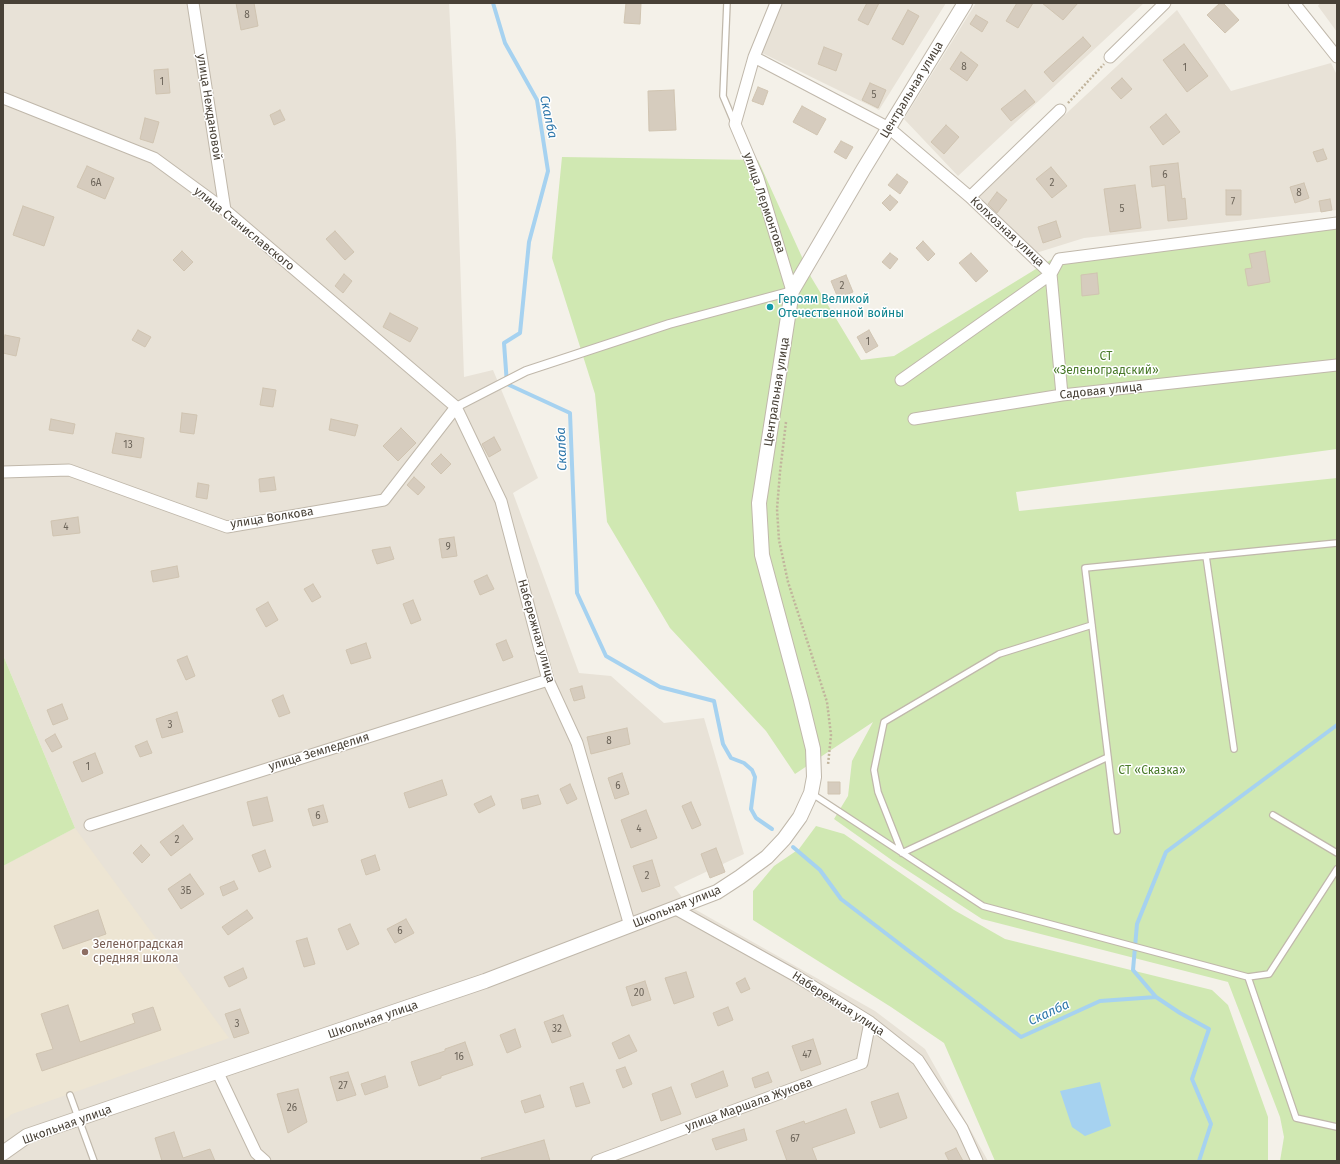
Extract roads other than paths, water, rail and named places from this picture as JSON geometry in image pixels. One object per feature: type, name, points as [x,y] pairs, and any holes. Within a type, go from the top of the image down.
[{"type":"street","name":"улица Неждановой","points":[[193,3],[224,210]]},
{"type":"street","points":[[735,124],[754,57],[776,3]]},
{"type":"street","name":"Центральная улица","points":[[811,793],[814,777],[813,749],[762,555],[759,502],[792,292],[863,170],[965,3]]},
{"type":"street","points":[[1110,57],[1165,3]]},
{"type":"street","points":[[1294,3],[1337,57]]},
{"type":"street","name":"Колхозная улица","points":[[754,57],[889,128],[970,197],[1051,274],[1059,260],[1337,223]]},
{"type":"street","name":"улица Станиславского","points":[[3,98],[154,158],[224,210],[456,407]]},
{"type":"street","points":[[970,197],[1060,110]]},
{"type":"street","name":"улица Лермонтова","points":[[735,124],[758,178],[792,292]]},
{"type":"street","points":[[901,380],[1051,274]]},
{"type":"street","points":[[1051,274],[1062,395]]},
{"type":"street","points":[[456,407],[526,371],[669,324],[792,292]]},
{"type":"street","name":"Садовая улица","points":[[914,419],[1062,395],[1337,365]]},
{"type":"street","name":"улица Волкова","points":[[3,472],[69,470],[227,527],[384,500],[456,407]]},
{"type":"street","name":"Набережная улица","points":[[456,407],[501,502],[548,680],[577,743],[630,926]]},
{"type":"street","name":"улица Земледелия","points":[[90,824],[548,680]]},
{"type":"street","name":"Школьная улица","points":[[3,1153],[27,1136],[218,1073],[485,981],[716,892],[740,877],[767,857],[784,839],[800,817],[811,793]]},
{"type":"street","name":"Набережная улица","points":[[674,908],[796,976],[870,1022],[918,1060],[962,1128],[977,1161]]},
{"type":"street","name":"улица Маршала Жукова","points":[[597,1161],[862,1063],[870,1022]]},
{"type":"street","points":[[218,1073],[256,1153],[265,1161]]},
{"type":"lane","points":[[727,3],[723,96],[735,124]]},
{"type":"lane","points":[[1118,831],[1085,568],[1337,545]]},
{"type":"lane","points":[[1206,556],[1234,748]]},
{"type":"lane","points":[[902,853],[878,792],[874,770],[884,722],[1000,654],[1092,625]]},
{"type":"lane","points":[[902,853],[1108,757]]},
{"type":"lane","points":[[811,793],[983,906],[1248,976],[1269,974],[1337,869]]},
{"type":"lane","points":[[1273,815],[1337,853]]},
{"type":"lane","points":[[1248,976],[1296,1118],[1337,1127]]},
{"type":"lane","points":[[70,1095],[94,1161]]},
{"type":"water","points":[[1100,1082],[1111,1126],[1085,1136],[1072,1127],[1060,1091]]},
{"type":"waterway","name":"Скалба","points":[[493,3],[505,43],[537,100],[548,171],[529,242],[520,333],[504,343],[507,384],[570,413],[577,593],[606,656],[660,687],[714,701],[723,744],[731,758],[744,763],[752,770],[755,777],[751,809],[756,818],[772,829]]},
{"type":"waterway","points":[[1156,997],[1133,970],[1137,924],[1166,852],[1337,725]]},
{"type":"waterway","name":"Скалба","points":[[793,847],[820,870],[841,899],[1021,1037],[1100,1001],[1156,997],[1180,1013],[1209,1029],[1192,1079],[1211,1124],[1199,1161]]},
{"type":"place","name":"Героям Великой Отечественной войны","points":[[770,307]]},
{"type":"place","name":"Зеленоградская средняя школа","points":[[85,952]]},
{"type":"park label","name":"СТ «Зеленоградский»","points":[[1106,364]]},
{"type":"park label","name":"СТ «Сказка»","points":[[1152,771]]}]
